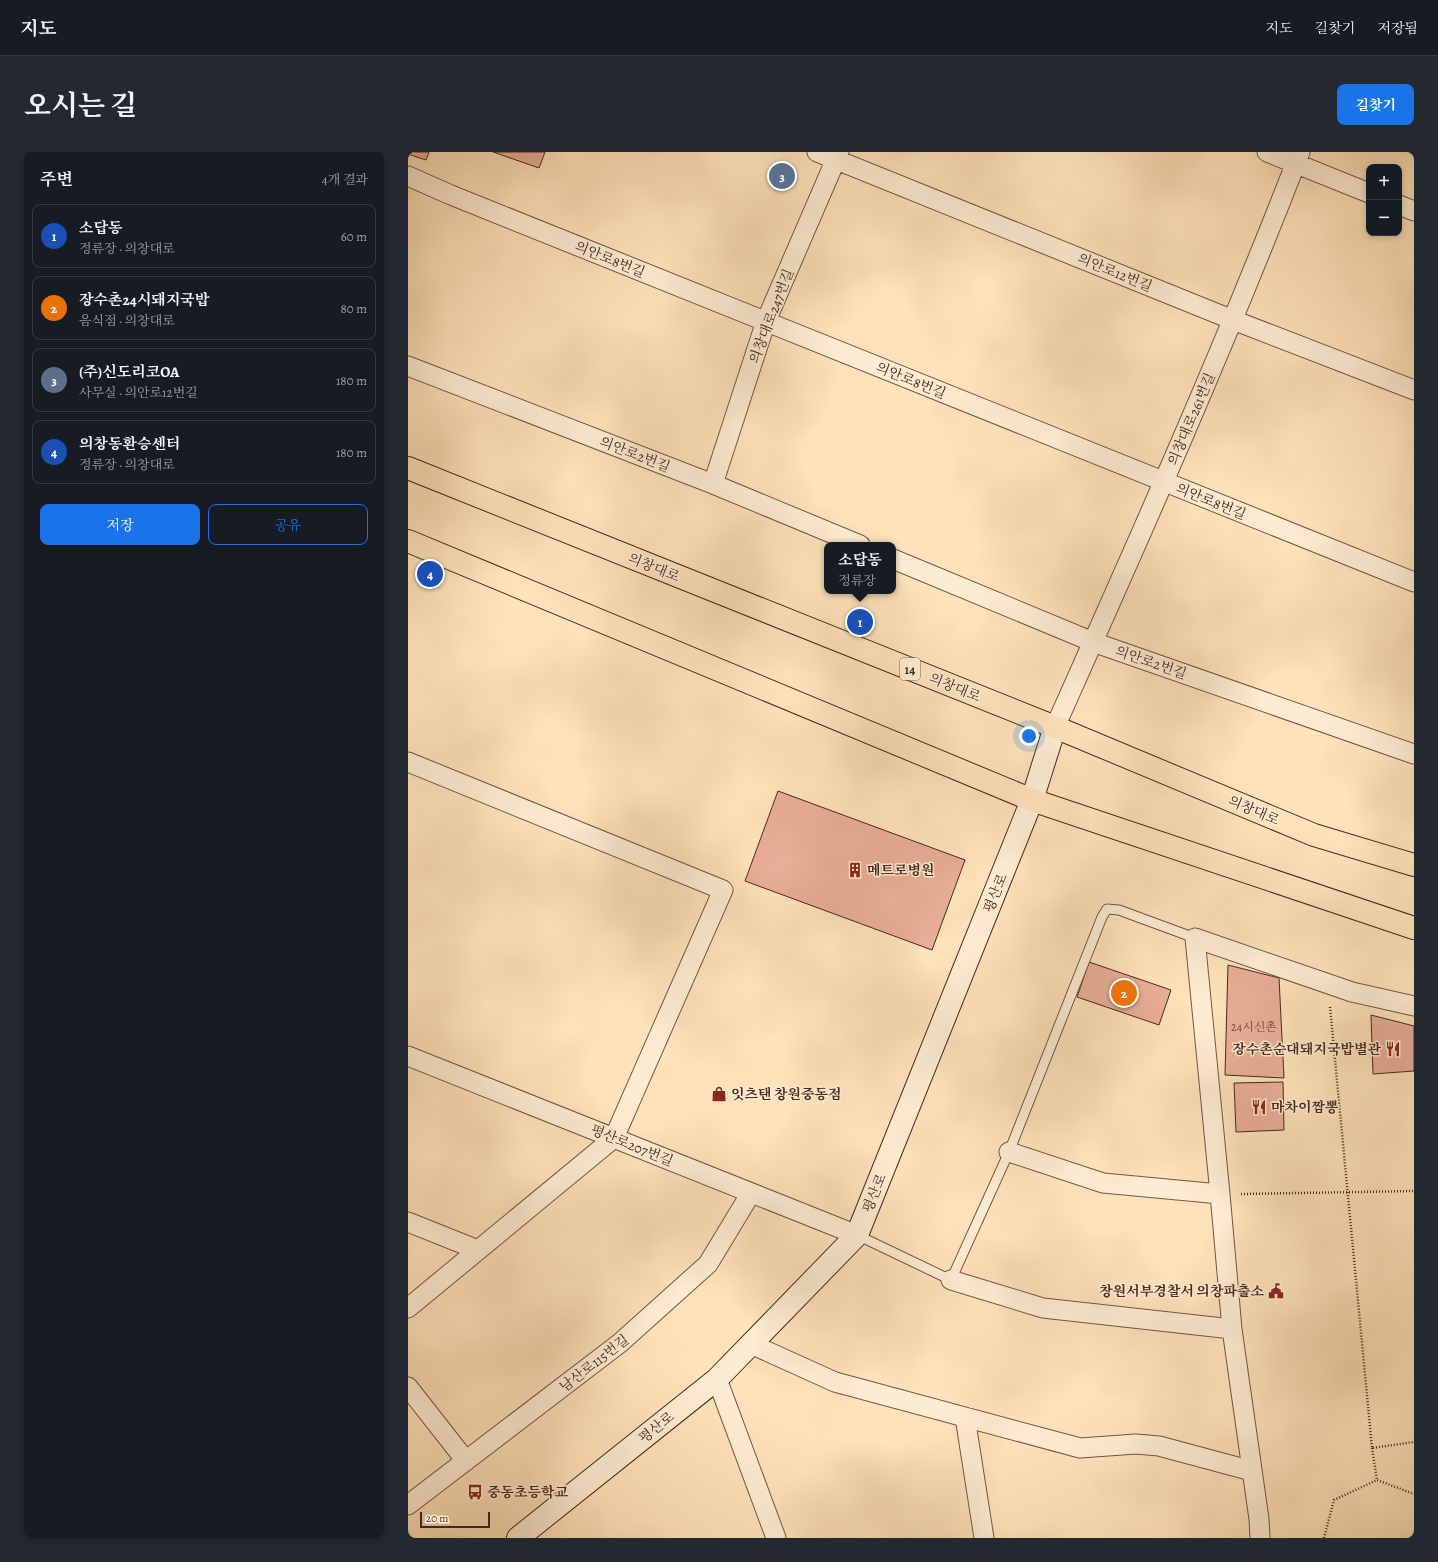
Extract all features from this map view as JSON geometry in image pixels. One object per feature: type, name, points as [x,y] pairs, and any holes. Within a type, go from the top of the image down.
[{"type":"main road","name":"의창대로","points":[[408,468],[1055,727],[1314,836],[1414,865]]},
{"type":"main road","points":[[408,541],[1032,800],[1414,928]]},
{"type":"main road","name":"평산로","points":[[518,1538],[717,1378],[856,1235],[1032,800],[1055,727]]},
{"type":"street","name":"의안로12번길","points":[[817,152],[838,156],[1233,320],[1414,390]]},
{"type":"street","points":[[1267,152],[1298,158],[1366,192]]},
{"type":"street","name":"의창대로247번길","points":[[713,484],[766,321],[838,156]]},
{"type":"street","name":"의창대로261번길","points":[[1055,727],[1164,482],[1233,320],[1298,158]]},
{"type":"street","name":"의안로8번길","points":[[408,176],[451,195],[1414,582]]},
{"type":"street","points":[[1402,206],[1414,211]]},
{"type":"street","name":"의안로2번길","points":[[408,366],[713,484],[853,542]]},
{"type":"street","name":"의안로2번길","points":[[896,560],[1093,642],[1414,754]]},
{"type":"street","points":[[408,762],[723,890],[614,1138],[408,1308]]},
{"type":"street","points":[[1260,1538],[1232,1329],[1195,938],[1352,992],[1414,1006]]},
{"type":"street","name":"평산로207번길","points":[[408,1056],[856,1235]]},
{"type":"street","points":[[1009,1152],[1102,1183],[1220,1194]]},
{"type":"street","name":"남산로115번길","points":[[408,1505],[620,1343],[708,1264],[751,1193]]},
{"type":"street","points":[[408,1222],[478,1250]]},
{"type":"street","points":[[951,1280],[1044,1308],[1232,1329]]},
{"type":"street","points":[[751,1344],[835,1382],[1080,1448],[1136,1444],[1159,1446],[1252,1471]]},
{"type":"street","points":[[717,1378],[776,1538]]},
{"type":"street","points":[[408,1386],[466,1461]]},
{"type":"street","points":[[965,1417],[984,1538]]},
{"type":"lane","points":[[856,1235],[951,1280],[1009,1152],[1102,917],[1108,909],[1120,910],[1195,938]]},
{"type":"path","points":[[1328,983],[1372,1448],[1377,1480]]},
{"type":"path","points":[[1220,1194],[1414,1191]]},
{"type":"path","points":[[1372,1448],[1414,1442]]},
{"type":"path","points":[[1324,1538],[1334,1500],[1377,1480],[1414,1494]]},
{"type":"building","points":[[408,152],[429,152],[426,160],[408,154]]},
{"type":"building","points":[[493,152],[545,152],[539,168]]},
{"type":"building","name":"메트로병원","points":[[778,791],[965,860],[932,950],[745,881]]},
{"type":"building","points":[[1089,962],[1171,990],[1159,1025],[1077,997]]},
{"type":"building","points":[[1228,965],[1279,978],[1284,1078],[1225,1075]]},
{"type":"building","name":"장수촌순대돼지국밥별관","points":[[1371,1015],[1414,1026],[1414,1071],[1373,1074]]},
{"type":"building","name":"마차이짬뽕","points":[[1283,1082],[1284,1130],[1236,1132],[1234,1083]]},
{"type":"place","name":"(주)신도리코OA","points":[[782,176]]},
{"type":"place","name":"의창동환승센터","points":[[430,574]]},
{"type":"place","name":"소답동","points":[[860,622]]},
{"type":"place","name":"메트로병원","points":[[855,870]]},
{"type":"place","name":"장수촌24시돼지국밥","points":[[1124,993]]},
{"type":"place","name":"장수촌순대돼지국밥별관","points":[[1393,1049]]},
{"type":"place","name":"잇츠탠 창원중동점","points":[[719,1094]]},
{"type":"place","name":"마차이짬뽕","points":[[1259,1107]]},
{"type":"place","name":"창원서부경찰서 의창파출소","points":[[1276,1291]]},
{"type":"place","name":"중동초등학교","points":[[475,1492]]}]
